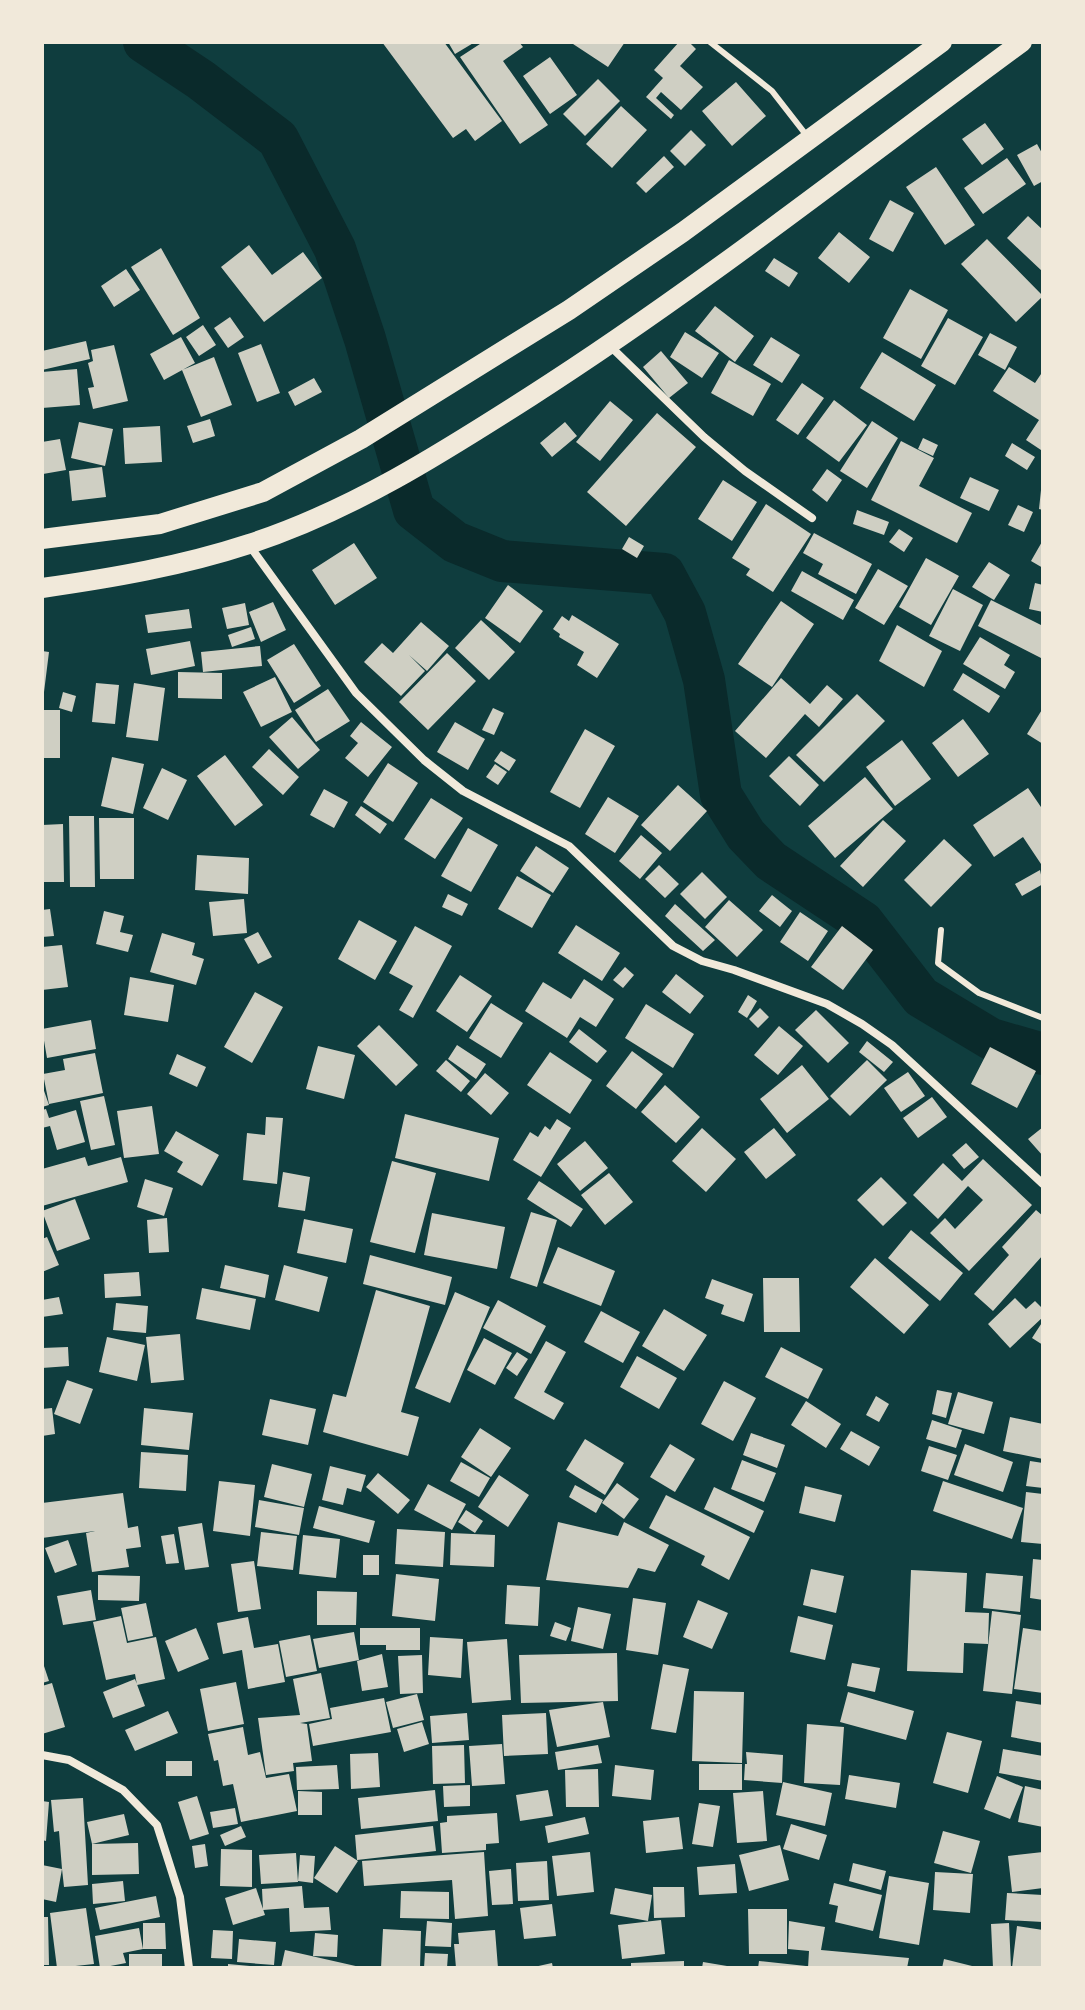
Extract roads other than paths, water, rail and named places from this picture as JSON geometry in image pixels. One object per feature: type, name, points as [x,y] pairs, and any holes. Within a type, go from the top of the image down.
[{"type":"main road","points":[[42,539],[160,524],[263,492],[361,439],[569,310],[810,140],[942,42]]},
{"type":"main road","points":[[42,588],[130,575],[249,544],[332,511],[384,486],[610,345],[1022,42]]},
{"type":"street","points":[[610,345],[704,437],[745,471],[812,518]]},
{"type":"street","points":[[249,544],[356,693],[424,760],[463,791],[569,846],[673,946],[702,961],[827,1004],[862,1024],[892,1045],[1043,1184]]},
{"type":"street","points":[[42,1755],[69,1760],[123,1790],[157,1825],[180,1897],[189,1968]]},
{"type":"lane","points":[[710,42],[772,91],[810,140]]},
{"type":"lane","points":[[941,930],[938,963],[979,993],[1043,1018]]},
{"type":"waterway","points":[[144,42],[201,80],[278,139],[335,249],[365,339],[414,510],[455,542],[502,561],[664,574],[685,613],[704,680],[721,795],[746,835],[771,861],[863,922],[921,997],[991,1039],[1043,1054]]}]
